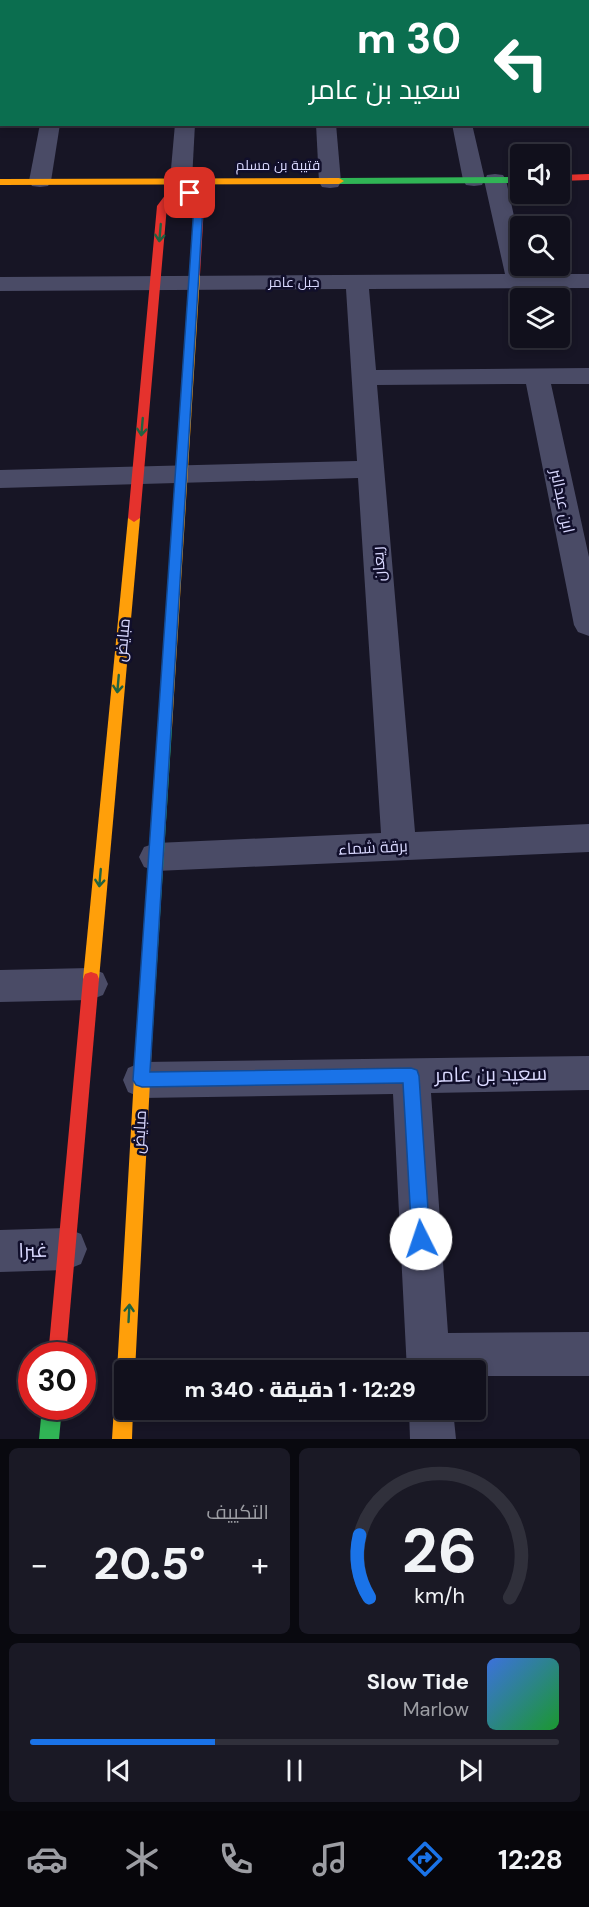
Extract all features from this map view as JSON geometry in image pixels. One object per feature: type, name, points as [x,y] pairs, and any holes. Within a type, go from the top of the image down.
[{"type":"street","points":[[40,182],[50,126]]},
{"type":"street","points":[[181,180],[185,126]]},
{"type":"street","points":[[326,126],[330,182]]},
{"type":"street","points":[[463,126],[484,180],[518,281]]},
{"type":"street","points":[[570,178],[589,177]]},
{"type":"street","name":"مبايض","points":[[58,1342],[162,206],[181,180],[199,206],[142,1080],[127,1360]]},
{"type":"street","name":"قتيبة بن مسلم","points":[[0,182],[510,180]]},
{"type":"street","name":"جبل عامر","points":[[0,284],[589,281]]},
{"type":"street","name":"ريعان","points":[[357,282],[399,846]]},
{"type":"street","points":[[364,378],[589,376]]},
{"type":"street","name":"ابن عبدالبر","points":[[537,377],[588,616]]},
{"type":"street","points":[[0,479],[371,469]]},
{"type":"street","name":"برقة شماء","points":[[156,857],[589,838]]},
{"type":"street","points":[[0,986],[90,984]]},
{"type":"street","name":"سعيد بن عامر","points":[[142,1080],[589,1073]]},
{"type":"street","points":[[411,1076],[428,1360]]},
{"type":"street","name":"غبرا","points":[[0,1251],[66,1249]]},
{"type":"street","points":[[482,1360],[589,1354]]},
{"type":"street","points":[[49,1439],[51,1420]]},
{"type":"street","points":[[122,1439],[123,1420]]},
{"type":"street","points":[[432,1420],[433,1439]]},
{"type":"traffic: fast","points":[[339,181],[510,180]]},
{"type":"traffic: fast","points":[[144,1043],[165,728]]},
{"type":"traffic: fast","points":[[49,1439],[51,1420]]},
{"type":"traffic: slow","points":[[0,182],[339,181]]},
{"type":"traffic: slow","points":[[165,728],[195,275]]},
{"type":"traffic: slow","points":[[91,979],[134,518]]},
{"type":"traffic: slow","points":[[127,1360],[144,1043]]},
{"type":"traffic: slow","points":[[122,1439],[123,1420]]},
{"type":"traffic: jam","points":[[570,178],[589,177]]},
{"type":"traffic: jam","points":[[134,518],[162,206],[181,180],[199,206],[195,275]]},
{"type":"traffic: jam","points":[[58,1342],[91,979]]},
{"type":"route","points":[[190,193],[199,206],[142,1080],[411,1076],[421,1239]]}]
